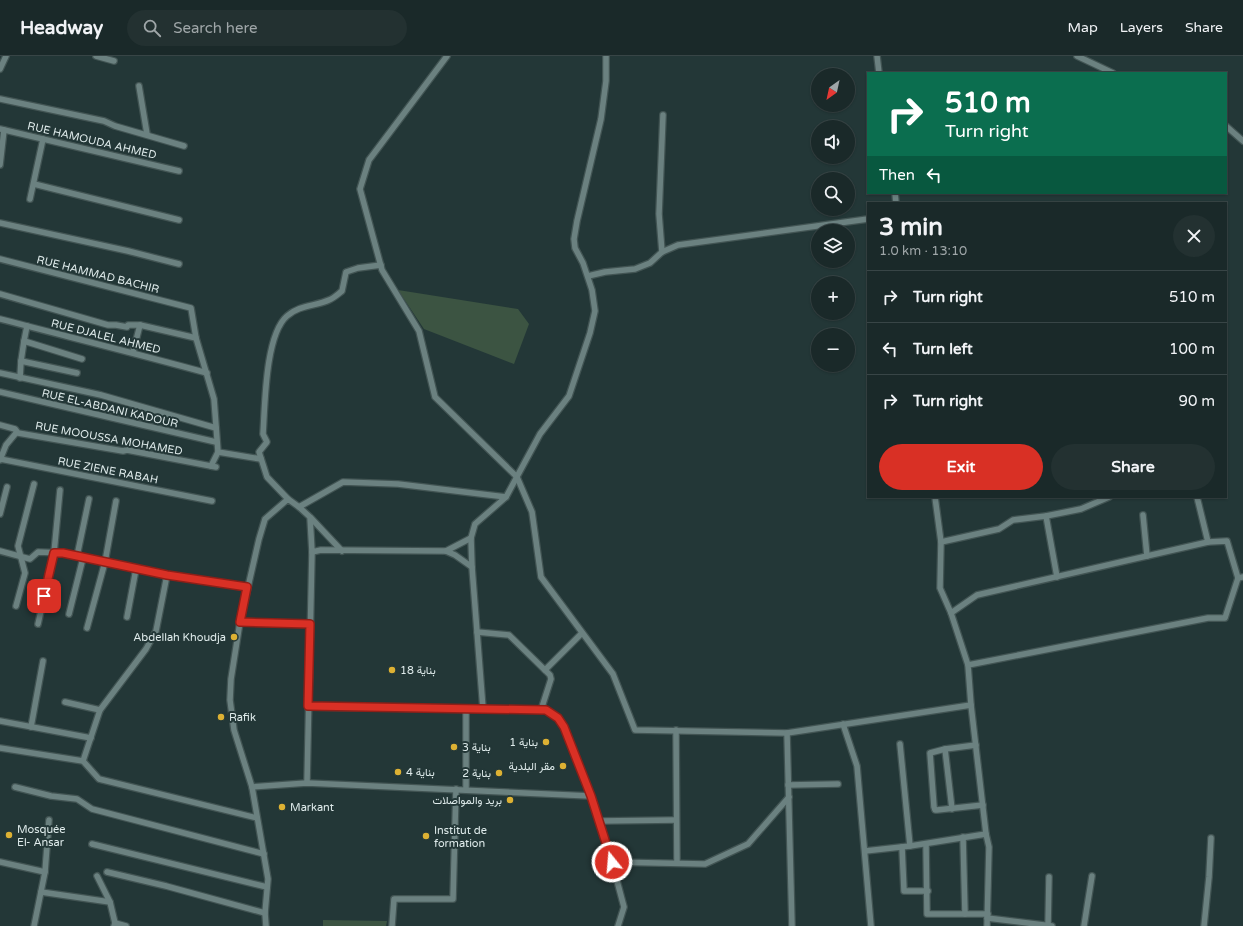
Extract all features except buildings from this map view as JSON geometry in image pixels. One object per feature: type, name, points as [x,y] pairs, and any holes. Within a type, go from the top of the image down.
[{"type":"street","points":[[0,69],[6,56]]},
{"type":"street","points":[[96,56],[114,62]]},
{"type":"street","points":[[447,56],[369,160],[360,189],[382,270],[419,331],[435,397],[517,477],[532,512],[541,577],[613,674],[635,730],[786,733],[971,705]]},
{"type":"street","points":[[483,708],[471,538],[475,524],[506,497],[540,434],[569,396],[590,333],[595,310],[592,290],[583,263],[575,248],[574,239],[601,119],[606,81],[606,56]]},
{"type":"street","points":[[877,56],[879,72]]},
{"type":"street","points":[[1077,56],[1111,72]]},
{"type":"street","points":[[139,86],[147,134]]},
{"type":"street","points":[[0,99],[104,121],[115,126],[147,134],[184,146]]},
{"type":"street","points":[[662,252],[659,214],[663,115]]},
{"type":"street","points":[[1227,127],[1243,141]]},
{"type":"street","points":[[0,165],[2,129]]},
{"type":"street","name":"RUE HAMOUDA AHMED","points":[[2,129],[179,171]]},
{"type":"street","points":[[30,200],[44,139]]},
{"type":"street","points":[[34,184],[179,220]]},
{"type":"street","points":[[588,276],[605,272],[635,269],[650,263],[662,252],[678,245],[867,219]]},
{"type":"street","points":[[0,223],[128,251],[179,264]]},
{"type":"street","name":"RUE HAMMAD BACHIR","points":[[0,259],[191,308],[196,338]]},
{"type":"street","points":[[342,551],[310,517],[288,499],[267,477],[259,452],[266,442],[263,434],[267,375],[274,339],[286,316],[299,308],[330,299],[342,291],[346,272],[358,268],[381,265]]},
{"type":"street","points":[[0,294],[108,325],[127,327],[128,325],[140,325],[196,338],[214,399],[216,442],[218,452],[261,458]]},
{"type":"street","name":"RUE DJALEL AHMED","points":[[0,319],[133,352],[207,373]]},
{"type":"street","points":[[133,352],[140,325]]},
{"type":"street","points":[[20,378],[21,361],[27,326]]},
{"type":"street","points":[[24,341],[82,360]]},
{"type":"street","points":[[21,361],[77,373]]},
{"type":"street","points":[[0,373],[101,395],[216,428]]},
{"type":"street","name":"RUE EL-ABDANI KADOUR","points":[[0,392],[216,442]]},
{"type":"street","name":"RUE MOOUSSA MOHAMED","points":[[0,425],[15,429],[18,432],[213,466],[218,452]]},
{"type":"street","points":[[0,460],[6,445],[16,433]]},
{"type":"street","name":"RUE ZIENE RABAH","points":[[0,460],[212,501]]},
{"type":"street","points":[[299,507],[343,482],[398,484],[506,497]]},
{"type":"street","points":[[16,606],[25,573],[18,546],[34,484]]},
{"type":"street","points":[[0,514],[7,487]]},
{"type":"street","points":[[38,624],[54,553],[60,490]]},
{"type":"street","points":[[935,498],[941,542],[940,588],[951,614],[968,665],[971,705],[986,834],[989,848],[987,926]]},
{"type":"street","points":[[941,542],[999,529],[1013,520],[1046,516],[1081,509],[1107,498]]},
{"type":"street","points":[[1197,498],[1208,542]]},
{"type":"street","points":[[69,614],[89,499]]},
{"type":"street","points":[[266,926],[265,913],[268,879],[252,787],[234,730],[230,700],[231,679],[247,587],[265,519],[288,499]]},
{"type":"street","points":[[87,628],[105,562],[116,502]]},
{"type":"street","points":[[1143,515],[1147,556]]},
{"type":"street","points":[[1046,516],[1057,577]]},
{"type":"street","points":[[307,783],[312,552],[310,517]]},
{"type":"street","points":[[312,552],[321,550],[446,551],[471,538]]},
{"type":"street","points":[[951,614],[977,595],[1208,542],[1227,541],[1240,578],[1225,618],[1208,618],[968,665]]},
{"type":"street","points":[[0,551],[30,559],[38,552],[54,553],[167,575],[247,587]]},
{"type":"street","points":[[446,551],[472,567]]},
{"type":"street","points":[[127,617],[136,569]]},
{"type":"street","points":[[83,761],[100,710],[146,649],[156,631],[167,575]]},
{"type":"street","points":[[240,622],[310,624]]},
{"type":"street","points":[[477,632],[509,635],[551,677],[541,710]]},
{"type":"street","points":[[545,670],[582,633]]},
{"type":"street","points":[[31,727],[43,661]]},
{"type":"street","points":[[65,702],[100,710]]},
{"type":"street","points":[[308,706],[483,708],[546,710],[552,713],[558,718],[564,727],[591,796],[612,862],[624,907],[618,926]]},
{"type":"street","points":[[466,708],[466,790]]},
{"type":"street","points":[[0,721],[91,738]]},
{"type":"street","points":[[843,724],[857,766],[871,926]]},
{"type":"street","points":[[676,730],[677,863]]},
{"type":"street","points":[[786,733],[792,926]]},
{"type":"street","points":[[900,744],[910,846]]},
{"type":"street","points":[[976,745],[945,749],[930,753],[934,807],[935,810],[937,810],[983,805]]},
{"type":"street","points":[[0,748],[83,761],[99,779],[258,818]]},
{"type":"street","points":[[945,749],[952,809]]},
{"type":"street","points":[[252,787],[307,783],[591,796]]},
{"type":"street","points":[[788,785],[838,784]]},
{"type":"street","points":[[15,787],[51,796],[77,799],[92,809],[264,854]]},
{"type":"street","points":[[392,926],[394,899],[453,899],[456,790]]},
{"type":"street","points":[[612,862],[705,864],[748,844],[789,798]]},
{"type":"street","points":[[34,926],[45,872],[49,820]]},
{"type":"street","points":[[599,821],[676,820]]},
{"type":"street","points":[[864,851],[926,844],[986,834]]},
{"type":"street","points":[[963,837],[965,914]]},
{"type":"street","points":[[1204,926],[1211,838]]},
{"type":"street","points":[[92,844],[267,886]]},
{"type":"street","points":[[926,844],[928,891],[927,914],[965,914],[987,916],[1052,926]]},
{"type":"street","points":[[902,847],[904,891],[928,891]]},
{"type":"street","points":[[0,862],[45,872]]},
{"type":"street","points":[[107,872],[166,886],[265,913]]},
{"type":"street","points":[[97,876],[110,902],[114,924],[126,926]]},
{"type":"street","points":[[1084,926],[1092,876]]},
{"type":"street","points":[[1048,926],[1049,877]]},
{"type":"street","points":[[41,892],[110,902]]},
{"type":"green space","points":[[398,290],[518,309],[529,324],[514,364],[424,329]]},
{"type":"green space","points":[[323,920],[387,921],[386,926],[323,926]]},
{"type":"place","name":"Abdellah Khoudja","points":[[234,637]]},
{"type":"place","name":"بناية 18","points":[[392,670]]},
{"type":"place","name":"Rafik","points":[[221,717]]},
{"type":"place","name":"بناية 1","points":[[546,742]]},
{"type":"place","name":"بناية 3","points":[[454,747]]},
{"type":"place","name":"مقر البلدية","points":[[563,766]]},
{"type":"place","name":"بناية 4","points":[[398,772]]},
{"type":"place","name":"بناية 2","points":[[499,773]]},
{"type":"place","name":"بريد والمواصلات","points":[[510,800]]},
{"type":"place","name":"Markant","points":[[282,807]]},
{"type":"place","name":"Mosquée El- Ansar","points":[[9,835]]},
{"type":"place","name":"Institut de formation","points":[[426,836]]},
{"type":"route","points":[[44,596],[54,553],[63,553],[167,575],[247,587],[240,622],[310,624],[308,706],[546,710],[558,718],[564,727],[591,796],[612,862]]}]
